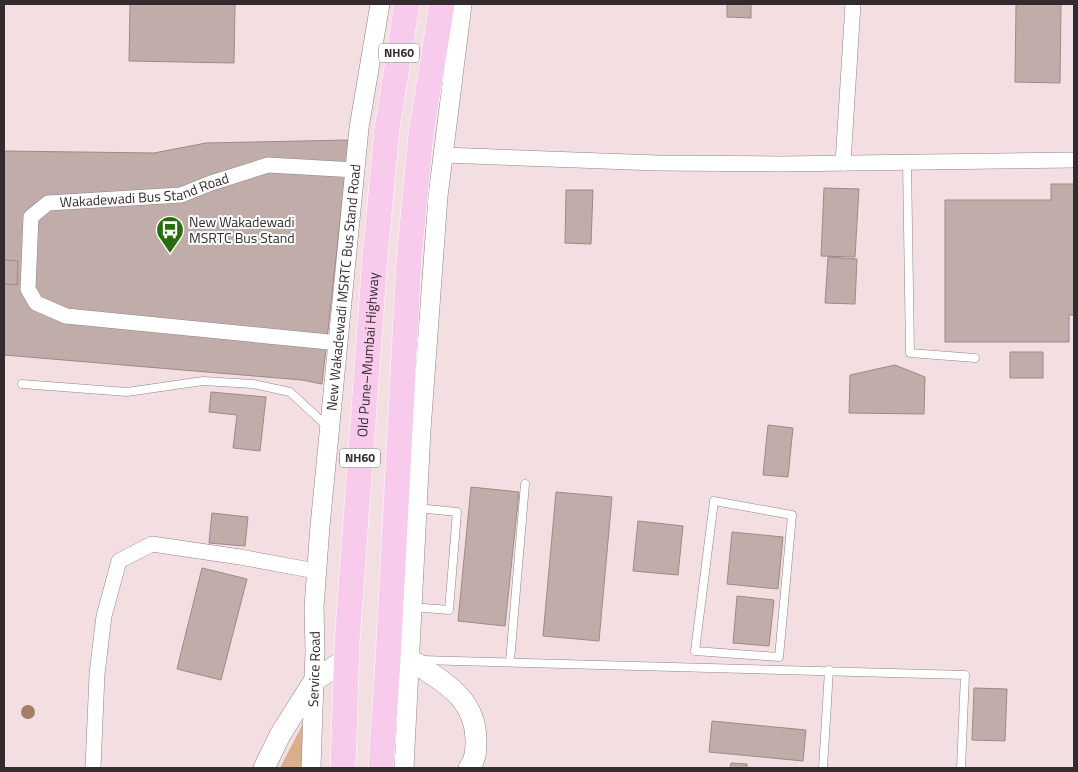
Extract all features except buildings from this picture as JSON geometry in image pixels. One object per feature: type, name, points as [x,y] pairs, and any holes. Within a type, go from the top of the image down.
[{"type":"highway","name":"Old Pune–Mumbai Highway","points":[[343,768],[346,659],[376,247],[387,130],[407,4]]},
{"type":"highway","name":"NH60","points":[[380,768],[399,659],[409,259],[421,134],[442,4]]},
{"type":"main road","points":[[264,768],[280,735],[314,681],[346,659]]},
{"type":"main road","points":[[399,659],[446,684],[465,702],[472,715],[476,731],[476,752],[472,765],[469,768]]},
{"type":"street","name":"New Wakadewadi MSRTC Bus Stand Road","points":[[316,571],[359,128],[380,4]]},
{"type":"street","points":[[404,768],[399,659],[412,607],[420,430],[438,196],[462,4]]},
{"type":"street","points":[[843,163],[853,4]]},
{"type":"street","points":[[442,155],[657,163],[1074,160]]},
{"type":"street","name":"Wakadewadi Bus Stand Road","points":[[338,343],[66,316],[58,313],[36,303],[28,288],[31,217],[48,203],[181,195],[211,183],[268,165],[356,170]]},
{"type":"street","points":[[93,768],[97,674],[104,616],[119,561],[152,544],[316,571]]},
{"type":"street","name":"Service Road","points":[[311,768],[316,571]]},
{"type":"lane","points":[[907,162],[910,353],[975,358]]},
{"type":"lane","points":[[22,384],[127,392],[202,381],[253,384],[290,392],[330,429]]},
{"type":"lane","points":[[510,661],[525,484]]},
{"type":"lane","points":[[777,669],[792,515],[714,502],[695,651],[778,657]]},
{"type":"lane","points":[[412,607],[448,610],[457,512],[416,508]]},
{"type":"lane","points":[[399,659],[965,675],[960,768]]},
{"type":"lane","points":[[823,768],[829,670]]},
{"type":"shaded area","points":[[307,716],[304,768],[280,768]]},
{"type":"place","name":"New Wakadewadi MSRTC Bus Stand","points":[[170,254]]}]
